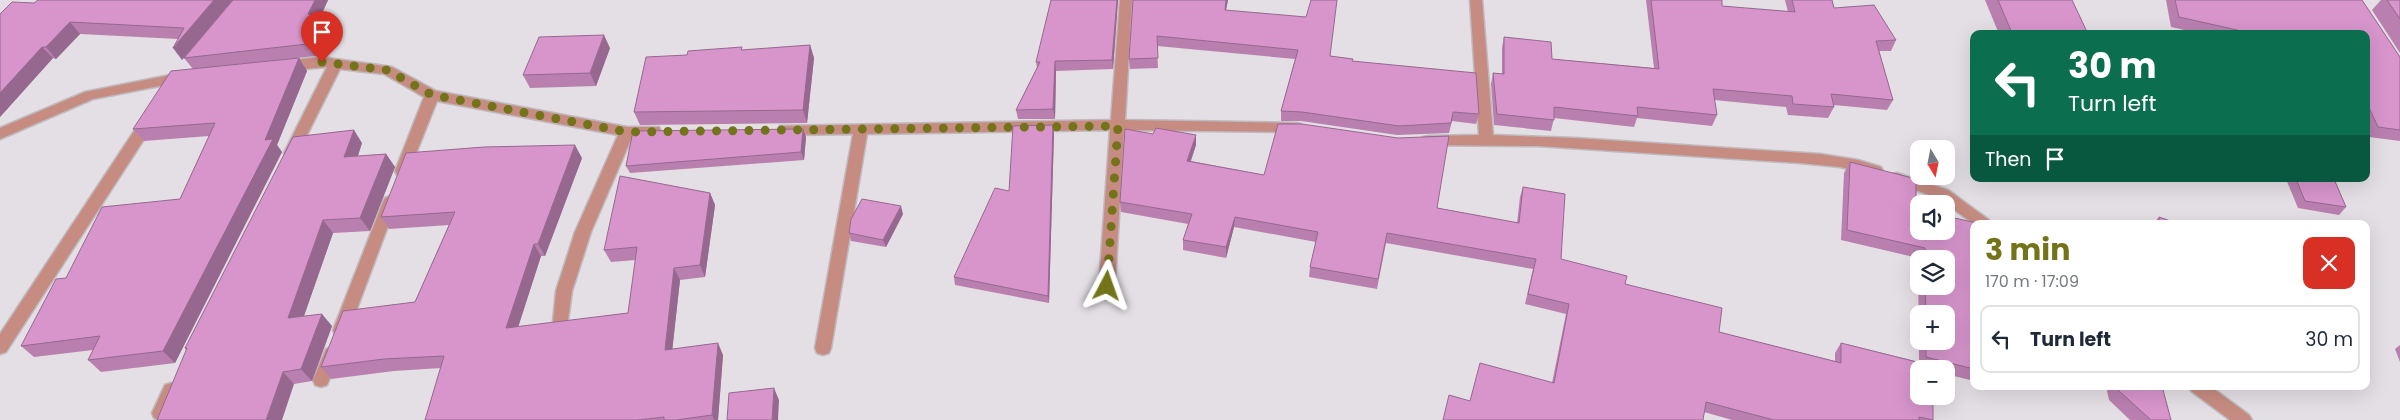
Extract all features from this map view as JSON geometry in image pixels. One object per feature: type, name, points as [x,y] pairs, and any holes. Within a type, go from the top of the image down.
[{"type":"street","points":[[1107,286],[1126,0]]},
{"type":"street","points":[[1476,0],[1486,138]]},
{"type":"street","points":[[268,68],[322,62],[387,70],[432,95],[627,132],[666,131]]},
{"type":"street","points":[[283,168],[336,64]]},
{"type":"street","points":[[0,134],[90,95],[176,78],[191,70]]},
{"type":"street","points":[[165,95],[176,78]]},
{"type":"street","points":[[321,380],[432,95]]},
{"type":"street","points":[[0,347],[155,111]]},
{"type":"street","points":[[773,130],[1118,126],[1311,130]]},
{"type":"street","points":[[823,348],[861,130]]},
{"type":"street","points":[[562,322],[564,291],[583,232],[627,132]]},
{"type":"street","points":[[1417,141],[1486,138],[1856,164],[1943,194],[1979,220]]},
{"type":"street","points":[[160,413],[177,378]]},
{"type":"street","points":[[2202,390],[2242,420]]},
{"type":"building","points":[[38,0],[214,0],[173,48],[184,28],[70,22],[46,47],[42,47],[0,93],[0,14],[12,2],[34,3]]},
{"type":"building","points":[[233,0],[315,0],[308,14],[334,22],[307,44],[184,58]]},
{"type":"building","points":[[1051,0],[1117,0],[1112,60],[1055,61],[1053,109],[1016,110],[1040,62],[1036,62]]},
{"type":"building","points":[[1133,0],[1226,0],[1225,10],[1306,17],[1311,0],[1337,0],[1330,56],[1353,59],[1352,61],[1476,73],[1479,114],[1453,112],[1451,123],[1399,126],[1302,112],[1281,111],[1298,50],[1157,36],[1158,58],[1129,59]]},
{"type":"building","points":[[1651,0],[1722,0],[1722,6],[1795,12],[1792,0],[1832,0],[1834,8],[1874,5],[1896,40],[1876,41],[1893,100],[1831,94],[1834,107],[1793,104],[1792,96],[1713,89],[1717,115],[1637,107],[1638,116],[1554,107],[1554,120],[1497,114],[1493,73],[1504,74],[1504,37],[1551,42],[1552,59],[1659,69]]},
{"type":"building","points":[[1998,0],[2072,0],[2086,30],[2011,30]]},
{"type":"building","points":[[2175,0],[2362,0],[2400,57],[2400,130],[2378,127],[2370,110],[2370,30],[2237,30],[2179,17]]},
{"type":"building","points":[[2387,0],[2400,0],[2400,19]]},
{"type":"building","points":[[604,35],[590,73],[523,75],[539,37]]},
{"type":"building","points":[[810,45],[803,110],[634,112],[646,57],[687,55],[688,51],[742,47],[741,50]]},
{"type":"building","points":[[299,58],[265,140],[273,139],[163,351],[88,360],[100,336],[21,346],[56,279],[66,278],[102,207],[180,199],[215,123],[133,129],[171,71]]},
{"type":"building","points":[[1278,124],[1302,124],[1398,138],[1449,136],[1437,208],[1519,223],[1523,187],[1565,194],[1561,259],[1627,276],[1625,284],[1722,308],[1719,332],[1841,363],[1841,343],[1910,360],[1910,405],[1933,405],[1933,420],[1919,417],[1919,420],[1774,420],[1706,402],[1703,420],[1443,420],[1449,395],[1470,401],[1480,363],[1554,383],[1569,304],[1528,294],[1536,259],[1387,233],[1378,279],[1310,267],[1318,232],[1235,217],[1226,247],[1183,240],[1192,214],[1120,202],[1125,129],[1153,134],[1156,128],[1196,135],[1187,161],[1264,175]]},
{"type":"building","points":[[1053,125],[1048,296],[954,277],[995,188],[1009,191],[1013,126]]},
{"type":"building","points":[[803,129],[801,152],[626,166],[633,131]]},
{"type":"building","points":[[354,130],[344,157],[386,154],[360,218],[323,220],[288,318],[322,314],[301,369],[283,372],[266,420],[157,420],[187,348],[185,348],[293,137]]},
{"type":"building","points":[[575,145],[538,244],[534,244],[506,328],[628,313],[637,247],[604,250],[620,176],[710,193],[700,265],[674,268],[665,350],[718,343],[712,415],[676,420],[664,420],[664,417],[638,420],[425,420],[444,356],[384,359],[321,367],[343,311],[415,302],[455,212],[381,217],[406,153],[484,147]]},
{"type":"building","points":[[1850,162],[1910,177],[1910,185],[1916,185],[1916,195],[1910,195],[1910,240],[1955,240],[1955,218],[1970,221],[1970,368],[1955,364],[1955,360],[1938,360],[1926,357],[1926,350],[1955,350],[1955,305],[1926,305],[1925,295],[1955,295],[1955,250],[1925,250],[1925,248],[1847,230]]},
{"type":"building","points":[[2297,182],[2335,182],[2346,207],[2305,201]]},
{"type":"building","points":[[862,199],[901,206],[883,240],[849,233],[851,219]]},
{"type":"building","points":[[774,388],[772,420],[727,420],[729,393]]},
{"type":"building","points":[[2118,390],[2163,390],[2171,420],[2151,420]]},
{"type":"route","points":[[322,62],[387,70],[432,95],[627,132],[1118,126],[1107,286]]}]
